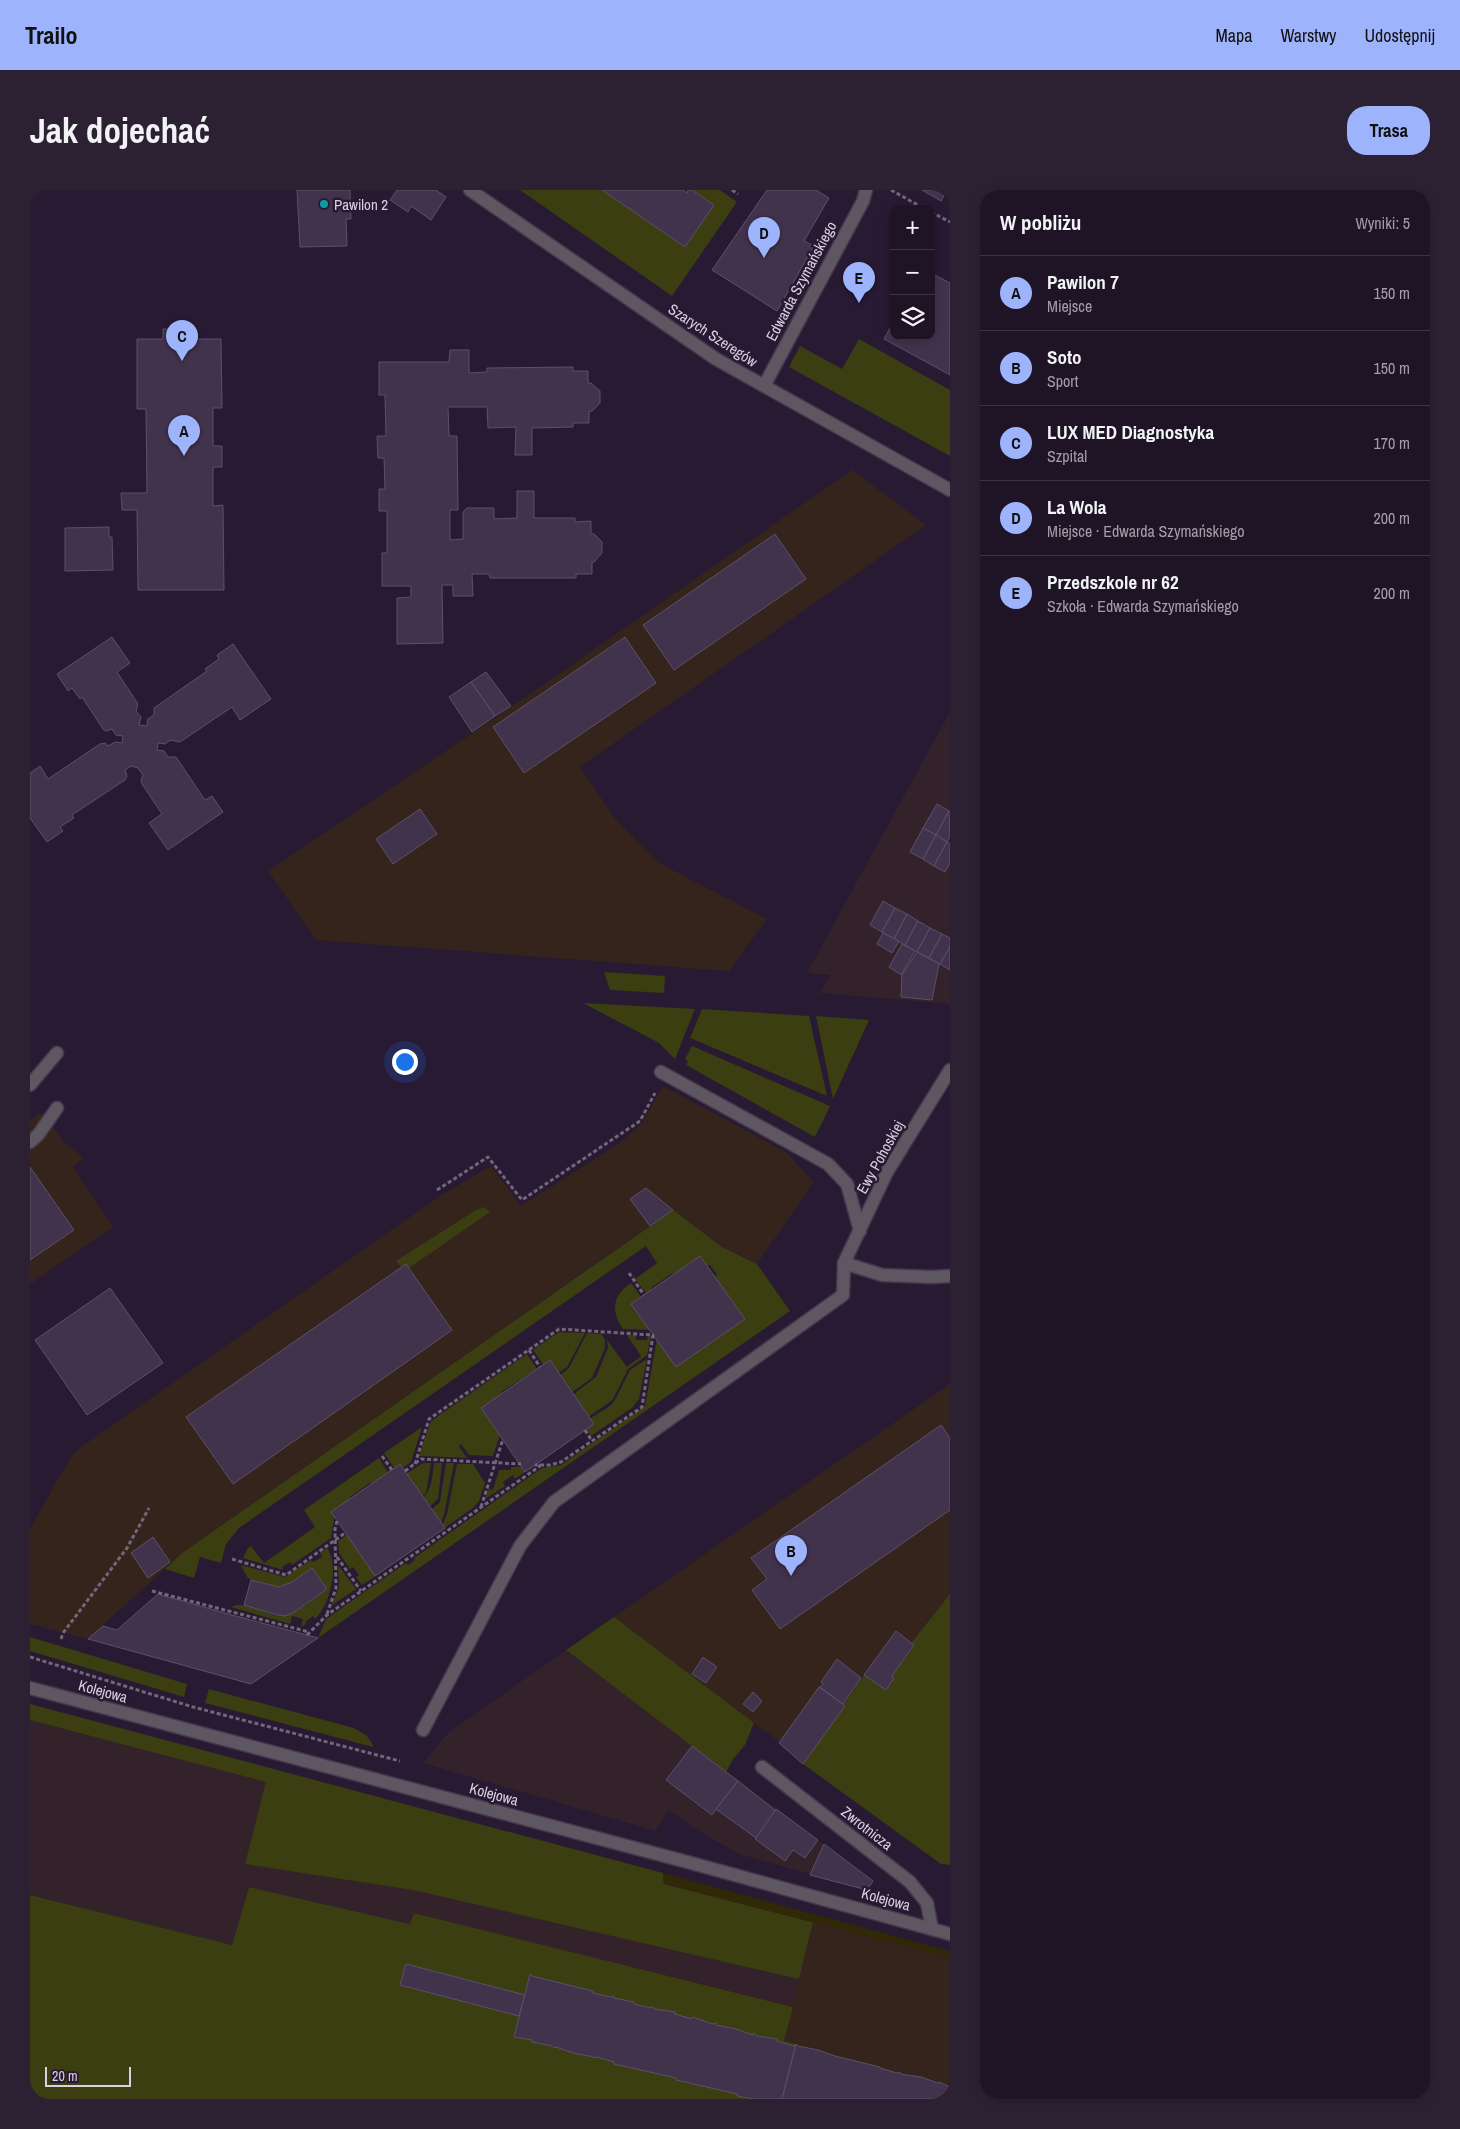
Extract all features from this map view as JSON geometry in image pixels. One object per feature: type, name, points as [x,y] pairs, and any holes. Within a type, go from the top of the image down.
[{"type":"street","name":"Szarych Szeregów","points":[[470,190],[716,359],[950,490]]},
{"type":"street","name":"Edwarda Szymańskiego","points":[[764,386],[863,201],[866,190]]},
{"type":"street","points":[[30,1084],[57,1053]]},
{"type":"street","name":"Ewy Pohoskiej","points":[[844,1263],[887,1172],[950,1070]]},
{"type":"street","points":[[663,1073],[828,1164],[847,1184],[860,1231]]},
{"type":"street","points":[[30,1142],[38,1136],[57,1108]]},
{"type":"street","points":[[423,1730],[520,1546],[554,1502],[843,1295],[844,1263],[882,1275],[950,1276]]},
{"type":"street","name":"Kolejowa","points":[[30,1688],[689,1862],[950,1934]]},
{"type":"street","name":"Zwrotnicza","points":[[762,1767],[910,1882],[927,1903],[932,1929]]},
{"type":"path","points":[[732,190],[738,194]]},
{"type":"path","points":[[891,190],[918,205]]},
{"type":"path","points":[[935,214],[950,222]]},
{"type":"path","points":[[437,1190],[488,1157],[522,1200],[640,1121],[663,1073]]},
{"type":"path","points":[[629,1273],[644,1295]]},
{"type":"path","points":[[152,1590],[308,1633],[327,1615],[388,1569],[481,1508],[538,1464],[561,1462],[642,1407],[653,1335],[559,1329],[429,1418],[415,1464]]},
{"type":"path","points":[[529,1350],[540,1367]]},
{"type":"path","points":[[585,1430],[592,1441]]},
{"type":"path","points":[[481,1508],[503,1439]]},
{"type":"path","points":[[382,1456],[392,1470]]},
{"type":"path","points":[[405,1471],[421,1460],[521,1464]]},
{"type":"path","points":[[61,1639],[63,1633],[127,1548],[150,1508]]},
{"type":"path","points":[[327,1615],[336,1588],[335,1528],[338,1521]]},
{"type":"path","points":[[232,1560],[286,1575],[345,1533]]},
{"type":"path","points":[[336,1556],[361,1591]]},
{"type":"path","points":[[30,1657],[193,1707],[400,1761]]},
{"type":"shaded area","points":[[852,470],[926,525],[580,767],[617,821],[661,864],[767,919],[729,971],[316,940],[268,871],[514,705]]},
{"type":"shaded area","points":[[950,712],[950,1004],[820,993],[830,975],[807,973]]},
{"type":"shaded area","points":[[663,1086],[786,1152],[814,1182],[757,1264],[722,1247],[672,1210],[182,1553],[88,1639],[30,1624],[30,1528],[74,1452],[440,1196],[491,1166],[521,1206],[621,1142],[643,1122]]},
{"type":"shaded area","points":[[38,1113],[44,1115],[63,1141],[84,1158],[73,1167],[113,1227],[30,1284],[30,1121]]},
{"type":"shaded area","points":[[950,1384],[950,1594],[911,1642],[914,1645],[892,1676],[894,1678],[886,1690],[864,1675],[803,1764],[779,1741],[727,1704],[614,1617]]},
{"type":"shaded area","points":[[566,1650],[873,1881],[867,1890],[739,1854],[699,1831],[668,1810],[656,1831],[423,1763],[448,1733]]},
{"type":"shaded area","points":[[30,1720],[813,1922],[793,2007],[414,1913],[411,1924],[249,1887],[232,1945],[30,1895]]},
{"type":"shaded area","points":[[813,1922],[950,1958],[950,2099],[782,2099],[796,2044],[784,2042]]},
{"type":"green space","points":[[520,190],[602,190],[713,205],[692,190],[720,190],[737,202],[672,296]]},
{"type":"green space","points":[[859,339],[950,390],[950,456],[789,367],[800,346],[842,369]]},
{"type":"green space","points":[[604,972],[665,976],[664,993],[610,990]]},
{"type":"green space","points":[[583,1003],[695,1009],[675,1059],[659,1043]]},
{"type":"green space","points":[[702,1009],[809,1016],[827,1096],[690,1038]]},
{"type":"green space","points":[[816,1016],[869,1020],[833,1099]]},
{"type":"green space","points":[[692,1046],[830,1106],[815,1137],[686,1065],[688,1061],[685,1059]]},
{"type":"green space","points":[[484,1207],[490,1212],[409,1268],[406,1264],[401,1267],[396,1261],[476,1210]]},
{"type":"green space","points":[[673,1210],[722,1247],[757,1264],[790,1311],[318,1638],[326,1619],[406,1563],[408,1565],[415,1560],[414,1558],[542,1468],[561,1465],[645,1406],[657,1338],[718,1281],[715,1277],[717,1275],[710,1265],[671,1274],[651,1288],[649,1297],[635,1279],[657,1263],[646,1246],[239,1528],[226,1544],[221,1563],[200,1557],[194,1578],[165,1569],[182,1553]]},
{"type":"green space","points":[[631,1283],[654,1315],[650,1330],[623,1329],[616,1315],[615,1303],[617,1298]]},
{"type":"green space","points":[[559,1332],[585,1333],[567,1367],[552,1377],[533,1350]]},
{"type":"green space","points":[[587,1333],[601,1334],[605,1340],[605,1348],[592,1378],[565,1397],[553,1381],[569,1368]]},
{"type":"green space","points":[[627,1335],[636,1335],[636,1340],[647,1340],[648,1336],[651,1336],[647,1355],[628,1369],[613,1399],[582,1421],[566,1400],[596,1377],[608,1348],[607,1340],[627,1367],[641,1356]]},
{"type":"green space","points":[[527,1354],[537,1369],[501,1392],[500,1435],[493,1456],[469,1455],[461,1444],[459,1446],[467,1458],[419,1456],[431,1421]]},
{"type":"green space","points":[[647,1359],[639,1399],[633,1407],[591,1436],[583,1423],[610,1406],[630,1370]]},
{"type":"green space","points":[[422,1427],[411,1462],[397,1472],[384,1453]]},
{"type":"green space","points":[[379,1458],[389,1474],[372,1484],[371,1482],[350,1497],[334,1519],[331,1538],[292,1565],[290,1562],[282,1567],[283,1570],[243,1558],[251,1546],[264,1563],[315,1527],[304,1510]]},
{"type":"green space","points":[[423,1463],[431,1463],[426,1493],[417,1500],[401,1477]]},
{"type":"green space","points":[[434,1463],[442,1463],[438,1499],[424,1511],[418,1502],[429,1490]]},
{"type":"green space","points":[[446,1463],[454,1463],[441,1523],[442,1526],[447,1514],[457,1464],[473,1464],[485,1483],[479,1501],[473,1508],[390,1566],[387,1561],[426,1514],[440,1502]]},
{"type":"green space","points":[[511,1467],[532,1467],[515,1479],[513,1475],[503,1482],[505,1486],[485,1499],[489,1489],[493,1490],[499,1470],[511,1470]]},
{"type":"green space","points":[[347,1535],[363,1538],[385,1570],[362,1585],[356,1577],[359,1575],[353,1567],[350,1569],[339,1553],[338,1541]]},
{"type":"green space","points":[[327,1548],[333,1565],[332,1585],[325,1605],[315,1619],[313,1616],[301,1627],[303,1619],[292,1616],[290,1624],[231,1607],[244,1605],[278,1616],[289,1615],[327,1589],[312,1568],[292,1582],[279,1587],[251,1580],[247,1577],[241,1565],[285,1577],[311,1560],[313,1562],[322,1557],[320,1553]]},
{"type":"green space","points":[[338,1565],[356,1589],[331,1606],[339,1587]]},
{"type":"green space","points":[[950,1594],[950,1865],[941,1864],[803,1764],[864,1675],[886,1690],[894,1678],[892,1676],[914,1646],[911,1643]]},
{"type":"green space","points":[[614,1617],[754,1723],[745,1745],[733,1759],[726,1772],[566,1650]]},
{"type":"green space","points":[[30,1637],[187,1684],[184,1697],[30,1651]]},
{"type":"green space","points":[[209,1689],[354,1728],[367,1736],[373,1747],[205,1703]]},
{"type":"green space","points":[[30,1704],[663,1873],[664,1884],[813,1922],[799,1979],[413,1890],[245,1864],[266,1782],[30,1720]]},
{"type":"green space","points":[[249,1887],[410,1924],[414,1913],[793,2007],[784,2041],[796,2044],[782,2099],[30,2099],[30,1895],[232,1945]]},
{"type":"sand","points":[[663,1873],[950,1951],[950,1958],[664,1884]]},
{"type":"building","name":"Pawilon 2","points":[[297,190],[350,190],[351,219],[346,219],[347,246],[300,247]]},
{"type":"building","points":[[397,190],[436,190],[446,197],[431,220],[411,206],[408,212],[390,200]]},
{"type":"building","points":[[602,190],[683,190],[687,193],[688,190],[692,190],[714,205],[685,247]]},
{"type":"building","points":[[767,190],[816,190],[829,198],[804,241],[814,246],[777,311],[712,270]]},
{"type":"building","points":[[922,190],[947,190],[941,201]]},
{"type":"building","points":[[935,275],[950,283],[950,375],[884,339],[890,328],[890,340],[935,340]]},
{"type":"building","points":[[195,328],[195,339],[221,339],[222,408],[213,408],[213,446],[222,446],[222,467],[213,467],[213,506],[223,505],[224,590],[138,590],[137,510],[122,510],[121,493],[147,493],[146,409],[137,409],[137,339],[163,339],[163,329]]},
{"type":"building","points":[[450,350],[469,350],[469,373],[487,372],[487,368],[573,367],[573,371],[588,371],[588,383],[591,383],[600,391],[600,403],[592,411],[589,411],[589,423],[573,423],[573,427],[532,428],[532,455],[515,455],[516,427],[488,428],[487,407],[448,407],[449,436],[457,436],[458,510],[450,510],[450,540],[463,539],[463,512],[467,508],[494,508],[494,519],[517,518],[517,491],[534,491],[534,518],[575,518],[575,522],[591,521],[591,534],[594,534],[602,542],[602,553],[592,562],[592,574],[576,574],[576,578],[490,578],[489,574],[472,574],[473,596],[453,596],[453,585],[442,585],[443,643],[397,644],[397,598],[411,597],[411,586],[382,586],[382,553],[387,553],[387,511],[379,511],[379,489],[385,489],[384,458],[378,458],[377,436],[386,436],[385,395],[379,395],[379,362],[449,362]]},
{"type":"building","points":[[109,527],[109,537],[112,537],[113,570],[65,571],[65,528]]},
{"type":"building","points":[[775,534],[806,579],[674,670],[643,625]]},
{"type":"building","points":[[112,637],[130,663],[117,672],[138,704],[136,711],[141,717],[139,725],[147,726],[148,719],[154,715],[154,708],[207,671],[205,669],[219,659],[217,655],[233,644],[271,699],[240,720],[232,707],[180,742],[170,740],[165,744],[158,743],[157,750],[164,751],[168,757],[176,757],[205,800],[212,796],[223,812],[168,850],[149,823],[162,814],[142,784],[143,775],[138,768],[131,766],[125,770],[127,776],[125,780],[72,815],[74,818],[60,827],[63,831],[47,842],[30,818],[30,773],[40,766],[48,779],[100,744],[105,743],[108,746],[115,742],[122,743],[123,736],[116,735],[112,729],[106,731],[103,729],[82,697],[80,699],[72,688],[68,691],[57,674]]},
{"type":"building","points":[[625,637],[656,683],[524,773],[493,727]]},
{"type":"building","points":[[486,672],[511,706],[495,716],[471,682]]},
{"type":"building","points":[[471,682],[495,716],[472,732],[449,697]]},
{"type":"building","points":[[937,804],[949,811],[936,835],[923,828]]},
{"type":"building","points":[[420,809],[437,834],[393,864],[376,839]]},
{"type":"building","points":[[949,811],[950,836],[947,842],[936,835]]},
{"type":"building","points":[[923,828],[936,835],[923,859],[910,852]]},
{"type":"building","points":[[936,835],[947,842],[934,866],[923,859]]},
{"type":"building","points":[[947,842],[950,844],[950,863],[945,872],[934,866]]},
{"type":"building","points":[[883,901],[895,908],[882,932],[870,925]]},
{"type":"building","points":[[895,908],[907,914],[894,939],[882,932]]},
{"type":"building","points":[[907,914],[918,921],[905,945],[894,939]]},
{"type":"building","points":[[918,921],[930,928],[917,952],[905,945]]},
{"type":"building","points":[[930,928],[942,934],[929,958],[917,952]]},
{"type":"building","points":[[883,933],[899,941],[892,953],[877,944]]},
{"type":"building","points":[[942,934],[950,938],[950,947],[940,964],[929,958]]},
{"type":"building","points":[[902,944],[915,951],[901,975],[889,967]]},
{"type":"building","points":[[950,947],[950,970],[940,964]]},
{"type":"building","points":[[917,952],[939,964],[932,1000],[901,997],[902,975]]},
{"type":"building","points":[[30,1167],[74,1230],[30,1260]]},
{"type":"building","points":[[646,1188],[673,1210],[650,1226],[630,1199]]},
{"type":"building","points":[[700,1256],[745,1319],[676,1367],[631,1304]]},
{"type":"building","points":[[406,1264],[452,1330],[233,1484],[186,1417]]},
{"type":"building","points":[[110,1288],[163,1363],[87,1415],[35,1340]]},
{"type":"building","points":[[550,1360],[594,1424],[525,1472],[481,1408]]},
{"type":"building","points":[[941,1425],[950,1438],[950,1510],[780,1629],[752,1590],[767,1579],[751,1558]]},
{"type":"building","points":[[400,1464],[445,1528],[375,1576],[331,1512]]},
{"type":"building","points":[[153,1537],[170,1562],[148,1578],[131,1553]]},
{"type":"building","points":[[312,1568],[327,1589],[293,1613],[285,1616],[277,1615],[244,1605],[251,1580],[279,1587],[292,1582]]},
{"type":"building","points":[[158,1594],[318,1638],[251,1684],[88,1639],[103,1626],[117,1630]]},
{"type":"building","points":[[896,1631],[914,1645],[892,1676],[894,1678],[886,1690],[864,1675]]},
{"type":"building","points":[[703,1657],[717,1667],[706,1683],[692,1674]]},
{"type":"building","points":[[837,1659],[861,1678],[843,1704],[820,1687],[823,1684],[821,1682]]},
{"type":"building","points":[[819,1687],[845,1706],[803,1764],[779,1743]]},
{"type":"building","points":[[753,1692],[762,1701],[753,1712],[743,1704]]},
{"type":"building","points":[[692,1746],[738,1781],[712,1815],[666,1780]]},
{"type":"building","points":[[738,1781],[776,1811],[756,1838],[716,1809]]},
{"type":"building","points":[[776,1809],[818,1840],[805,1858],[793,1850],[785,1861],[755,1839]]},
{"type":"building","points":[[824,1844],[873,1881],[867,1890],[810,1875]]},
{"type":"building","points":[[406,1964],[525,1995],[519,2016],[400,1985]]},
{"type":"building","points":[[530,1974],[593,1991],[593,1993],[610,1997],[614,1996],[614,1998],[634,2002],[634,2004],[675,2012],[675,2014],[692,2019],[693,2017],[753,2035],[754,2033],[757,2036],[777,2039],[777,2041],[794,2046],[796,2044],[782,2099],[753,2099],[737,2096],[737,2094],[614,2064],[614,2062],[597,2057],[573,2053],[532,2042],[532,2040],[514,2037]]},
{"type":"building","points":[[796,2044],[897,2073],[900,2072],[900,2074],[939,2082],[950,2087],[950,2099],[782,2099]]},
{"type":"place","name":"Pawilon 2","points":[[324,204]]},
{"type":"place","name":"La Wola","points":[[764,258]]},
{"type":"place","name":"Przedszkole nr 62","points":[[859,303]]},
{"type":"place","name":"LUX MED Diagnostyka","points":[[182,361]]},
{"type":"place","name":"Pawilon 7","points":[[184,456]]},
{"type":"place","name":"Soto","points":[[791,1576]]}]
